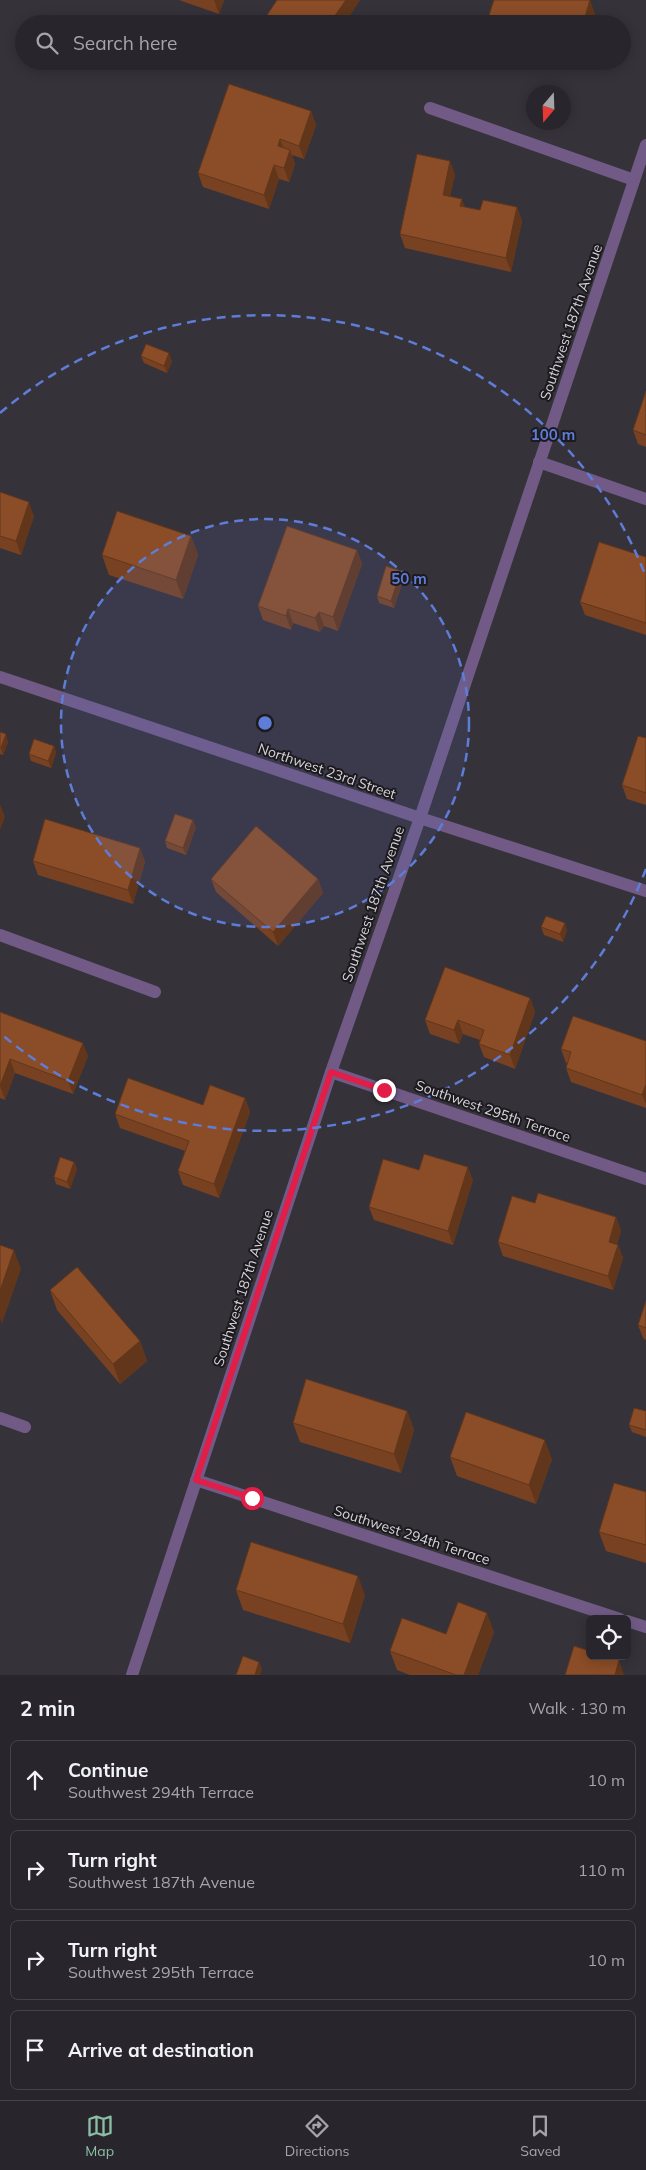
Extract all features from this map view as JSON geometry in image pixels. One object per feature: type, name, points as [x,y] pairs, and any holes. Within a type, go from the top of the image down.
[{"type":"street","points":[[430,108],[634,180]]},
{"type":"street","name":"Southwest 187th Avenue","points":[[132,1675],[331,1072],[420,818],[646,145]]},
{"type":"street","points":[[539,462],[646,499]]},
{"type":"street","name":"Northwest 23rd Street","points":[[0,677],[420,818],[646,891]]},
{"type":"street","points":[[0,935],[155,992]]},
{"type":"street","name":"Southwest 295th Terrace","points":[[331,1072],[646,1178]]},
{"type":"street","points":[[0,1418],[25,1427]]},
{"type":"street","name":"Southwest 294th Terrace","points":[[196,1480],[608,1615]]},
{"type":"street","points":[[631,1622],[646,1628]]},
{"type":"building","points":[[277,0],[346,0],[335,15],[267,15]]},
{"type":"building","points":[[494,0],[590,0],[586,15],[489,15]]},
{"type":"building","points":[[229,84],[311,111],[299,146],[280,139],[278,146],[290,150],[284,168],[274,165],[264,195],[198,173]]},
{"type":"building","points":[[417,154],[450,161],[443,195],[462,199],[460,206],[480,210],[483,200],[517,207],[506,258],[400,234]]},
{"type":"building","points":[[146,344],[169,353],[164,366],[141,356]]},
{"type":"building","points":[[646,391],[646,435],[633,430]]},
{"type":"building","points":[[0,492],[29,502],[16,541],[0,536]]},
{"type":"building","points":[[117,511],[191,536],[176,580],[102,555]]},
{"type":"building","points":[[287,526],[357,550],[333,617],[319,612],[315,618],[288,609],[286,616],[258,606]]},
{"type":"building","points":[[599,542],[646,557],[646,623],[580,602]]},
{"type":"building","points":[[386,566],[401,571],[391,601],[377,596]]},
{"type":"building","points":[[0,732],[6,734],[1,748],[0,748]]},
{"type":"building","points":[[638,736],[646,738],[646,793],[622,785]]},
{"type":"building","points":[[34,739],[54,746],[48,761],[29,754]]},
{"type":"building","points":[[175,814],[193,820],[183,848],[165,841]]},
{"type":"building","points":[[45,819],[140,848],[128,890],[33,861]]},
{"type":"building","points":[[256,826],[318,879],[273,932],[211,879]]},
{"type":"building","points":[[546,916],[565,923],[560,934],[541,927]]},
{"type":"building","points":[[445,967],[530,998],[510,1055],[479,1044],[484,1030],[458,1020],[454,1030],[425,1020]]},
{"type":"building","points":[[0,1012],[83,1043],[68,1081],[10,1059],[0,1086]]},
{"type":"building","points":[[573,1016],[646,1041],[646,1084],[642,1095],[566,1068],[571,1052],[561,1049]]},
{"type":"building","points":[[128,1078],[203,1105],[210,1085],[245,1098],[214,1184],[178,1171],[189,1141],[115,1114]]},
{"type":"building","points":[[424,1154],[468,1167],[448,1231],[369,1207],[383,1159],[419,1170]]},
{"type":"building","points":[[60,1157],[74,1162],[67,1182],[54,1177]]},
{"type":"building","points":[[538,1193],[616,1217],[609,1242],[618,1245],[608,1276],[498,1242],[512,1196],[535,1203]]},
{"type":"building","points":[[0,1245],[14,1250],[0,1291]]},
{"type":"building","points":[[77,1267],[140,1341],[113,1364],[50,1290]]},
{"type":"building","points":[[646,1301],[646,1328],[638,1325]]},
{"type":"building","points":[[306,1379],[407,1411],[394,1454],[293,1423]]},
{"type":"building","points":[[634,1408],[646,1411],[646,1430],[629,1425]]},
{"type":"building","points":[[466,1412],[545,1440],[529,1485],[450,1457]]},
{"type":"building","points":[[614,1483],[646,1492],[646,1545],[599,1532]]},
{"type":"building","points":[[251,1542],[358,1576],[343,1624],[236,1590]]},
{"type":"building","points":[[458,1602],[487,1613],[464,1675],[456,1675],[390,1651],[402,1618],[446,1634]]},
{"type":"building","points":[[574,1646],[586,1650],[586,1660],[619,1660],[615,1675],[565,1675]]},
{"type":"building","points":[[243,1656],[259,1662],[255,1675],[236,1675]]},
{"type":"route","points":[[252,1498],[196,1480],[331,1072],[384,1090]]}]
